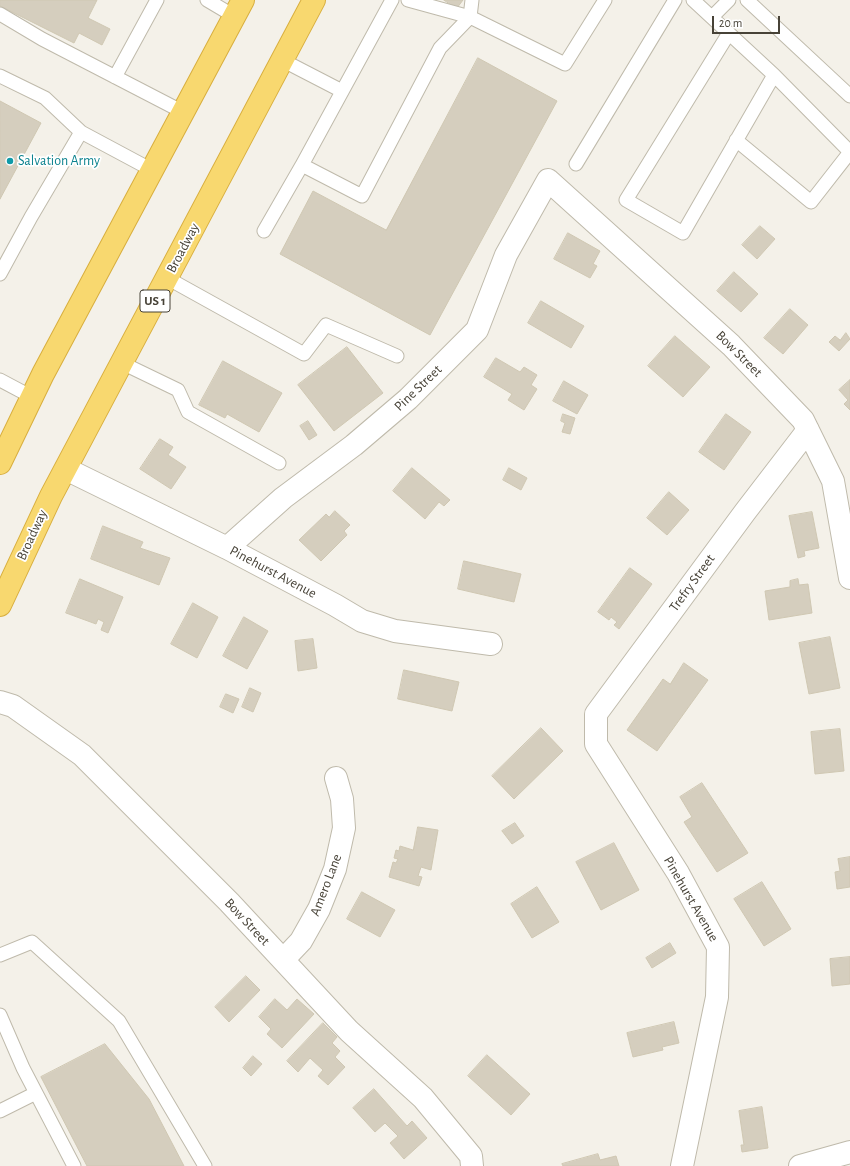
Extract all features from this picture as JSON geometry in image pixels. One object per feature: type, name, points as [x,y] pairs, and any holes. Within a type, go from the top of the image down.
[{"type":"highway","name":"Broadway","points":[[0,605],[51,496],[314,0]]},
{"type":"highway","points":[[0,463],[32,397],[239,8]]},
{"type":"street","name":"Bow Street","points":[[548,180],[731,345],[803,420],[833,481],[850,578]]},
{"type":"street","name":"Pine Street","points":[[227,548],[283,498],[354,445],[408,399],[476,330],[506,255],[548,180]]},
{"type":"street","name":"Trefry Street","points":[[596,744],[596,714],[745,512],[808,430]]},
{"type":"street","name":"Pinehurst Avenue","points":[[66,469],[227,548],[335,604],[362,621],[395,631],[490,644]]},
{"type":"street","name":"Bow Street","points":[[0,702],[13,706],[82,755],[223,897],[349,1031],[423,1098],[470,1156],[472,1166]]},
{"type":"street","name":"Pinehurst Avenue","points":[[596,744],[678,873],[718,947],[717,997],[682,1166]]},
{"type":"street","name":"Amero Lane","points":[[283,960],[301,941],[316,916],[335,869],[344,828],[342,799],[336,778]]},
{"type":"street","points":[[800,1166],[850,1152]]},
{"type":"lane","points":[[115,77],[157,0]]},
{"type":"lane","points":[[207,0],[239,8]]},
{"type":"lane","points":[[264,231],[302,165],[392,0]]},
{"type":"lane","points":[[408,0],[470,17],[565,64],[605,0]]},
{"type":"lane","points":[[302,165],[362,196],[440,48],[470,17],[472,0]]},
{"type":"lane","points":[[576,164],[675,0]]},
{"type":"lane","points":[[693,0],[774,75],[850,152],[811,202],[736,140]]},
{"type":"lane","points":[[712,18],[729,0]]},
{"type":"lane","points":[[747,0],[850,96]]},
{"type":"lane","points":[[0,14],[42,39],[183,112]]},
{"type":"lane","points":[[728,33],[626,200],[683,233],[774,75]]},
{"type":"lane","points":[[282,60],[342,91]]},
{"type":"lane","points":[[0,76],[45,98],[81,132],[152,170]]},
{"type":"lane","points":[[0,274],[81,132]]},
{"type":"lane","points":[[167,278],[304,354],[326,325],[397,356]]},
{"type":"lane","points":[[122,363],[178,390],[188,412],[279,463]]},
{"type":"lane","points":[[0,380],[32,397]]},
{"type":"lane","points":[[0,955],[32,942],[120,1021],[205,1166]]},
{"type":"lane","points":[[0,1015],[36,1093],[74,1166]]},
{"type":"lane","points":[[0,1111],[36,1093]]},
{"type":"building","points":[[0,0],[97,0],[88,18],[110,29],[102,45],[79,33],[74,43],[0,6]]},
{"type":"building","points":[[444,0],[463,0],[457,8]]},
{"type":"building","points":[[478,58],[557,101],[430,335],[280,254],[313,191],[386,230]]},
{"type":"building","name":"Salvation Army","points":[[0,101],[41,123],[0,199]]},
{"type":"building","points":[[760,226],[775,239],[757,259],[742,245]]},
{"type":"building","points":[[568,233],[600,251],[593,264],[597,266],[590,278],[554,259]]},
{"type":"building","points":[[734,272],[758,294],[741,312],[717,291]]},
{"type":"building","points":[[541,301],[584,326],[571,348],[528,323]]},
{"type":"building","points":[[790,309],[808,325],[783,354],[764,338]]},
{"type":"building","points":[[846,333],[850,339],[839,351],[829,342],[835,336],[840,340]]},
{"type":"building","points":[[675,336],[710,367],[683,397],[648,366]]},
{"type":"building","points":[[347,347],[383,393],[334,431],[298,385]]},
{"type":"building","points":[[496,358],[520,372],[524,367],[537,375],[531,385],[537,389],[524,410],[508,400],[512,394],[484,377]]},
{"type":"building","points":[[223,361],[282,393],[259,432],[227,414],[225,418],[199,405]]},
{"type":"building","points":[[850,380],[850,410],[844,404],[848,400],[839,390]]},
{"type":"building","points":[[564,381],[588,395],[577,414],[553,401]]},
{"type":"building","points":[[563,414],[575,418],[570,434],[562,432],[565,423],[561,421]]},
{"type":"building","points":[[726,414],[751,432],[724,470],[699,452]]},
{"type":"building","points":[[308,421],[317,435],[309,440],[300,426]]},
{"type":"building","points":[[160,439],[173,447],[168,455],[186,467],[171,489],[140,469]]},
{"type":"building","points":[[412,468],[450,500],[444,506],[439,502],[425,519],[393,491]]},
{"type":"building","points":[[509,468],[527,478],[521,490],[503,480]]},
{"type":"building","points":[[669,492],[689,510],[667,535],[647,518]]},
{"type":"building","points":[[335,511],[350,525],[344,531],[347,535],[321,561],[299,540],[326,514],[329,517]]},
{"type":"building","points":[[812,512],[819,548],[804,551],[805,556],[798,558],[789,516]]},
{"type":"building","points":[[103,526],[143,542],[140,548],[170,558],[159,585],[91,559]]},
{"type":"building","points":[[464,561],[521,574],[514,602],[458,589]]},
{"type":"building","points":[[630,568],[652,584],[619,629],[614,625],[617,622],[611,617],[609,620],[598,612]]},
{"type":"building","points":[[80,579],[123,597],[108,633],[101,630],[104,622],[98,619],[96,624],[66,613]]},
{"type":"building","points":[[798,579],[799,585],[808,584],[812,613],[769,620],[765,591],[790,587],[790,581]]},
{"type":"building","points":[[193,603],[218,617],[197,658],[171,644]]},
{"type":"building","points":[[244,617],[268,631],[247,669],[223,656]]},
{"type":"building","points":[[830,637],[840,688],[809,694],[799,643]]},
{"type":"building","points":[[313,639],[317,668],[298,671],[295,641]]},
{"type":"building","points":[[684,663],[708,680],[657,751],[627,730],[663,679],[670,684]]},
{"type":"building","points":[[404,670],[459,682],[452,711],[398,699]]},
{"type":"building","points":[[250,688],[261,693],[253,712],[242,707]]},
{"type":"building","points":[[226,694],[239,699],[233,713],[220,707]]},
{"type":"building","points":[[541,728],[563,751],[514,799],[492,776]]},
{"type":"building","points":[[840,729],[844,771],[815,774],[811,732]]},
{"type":"building","points":[[702,783],[748,853],[717,872],[684,822],[692,817],[680,797]]},
{"type":"building","points":[[515,823],[524,836],[512,844],[502,831]]},
{"type":"building","points":[[418,827],[438,830],[431,870],[421,867],[418,876],[422,877],[419,886],[389,877],[393,862],[396,863],[398,859],[394,858],[396,850],[399,851],[400,846],[413,850]]},
{"type":"building","points":[[614,843],[639,890],[601,910],[576,862]]},
{"type":"building","points":[[850,857],[850,887],[837,889],[835,872],[840,871],[838,859]]},
{"type":"building","points":[[762,882],[791,929],[764,946],[734,899]]},
{"type":"building","points":[[537,887],[559,922],[532,938],[511,904]]},
{"type":"building","points":[[362,892],[395,910],[380,937],[347,919]]},
{"type":"building","points":[[670,943],[676,953],[652,968],[646,958]]},
{"type":"building","points":[[850,957],[850,984],[832,986],[830,959]]},
{"type":"building","points":[[246,976],[260,990],[229,1022],[215,1007]]},
{"type":"building","points":[[275,999],[287,1010],[297,999],[314,1014],[282,1048],[267,1034],[271,1029],[259,1017]]},
{"type":"building","points":[[674,1022],[679,1043],[662,1047],[663,1050],[633,1057],[627,1033]]},
{"type":"building","points":[[323,1023],[337,1037],[332,1043],[340,1051],[335,1057],[345,1067],[328,1085],[318,1076],[323,1070],[310,1058],[298,1072],[287,1061]]},
{"type":"building","points":[[105,1044],[149,1099],[184,1166],[87,1166],[41,1077]]},
{"type":"building","points":[[487,1055],[530,1094],[511,1115],[468,1076]]},
{"type":"building","points":[[253,1056],[262,1064],[251,1076],[243,1068]]},
{"type":"building","points":[[374,1089],[407,1126],[412,1121],[427,1138],[404,1159],[390,1143],[398,1136],[385,1123],[375,1132],[353,1108]]},
{"type":"building","points":[[762,1107],[768,1148],[742,1152],[741,1145],[744,1145],[739,1111]]},
{"type":"building","points":[[598,1154],[600,1160],[616,1156],[619,1166],[563,1166],[562,1164]]},
{"type":"place","name":"Salvation Army","points":[[10,161]]}]
